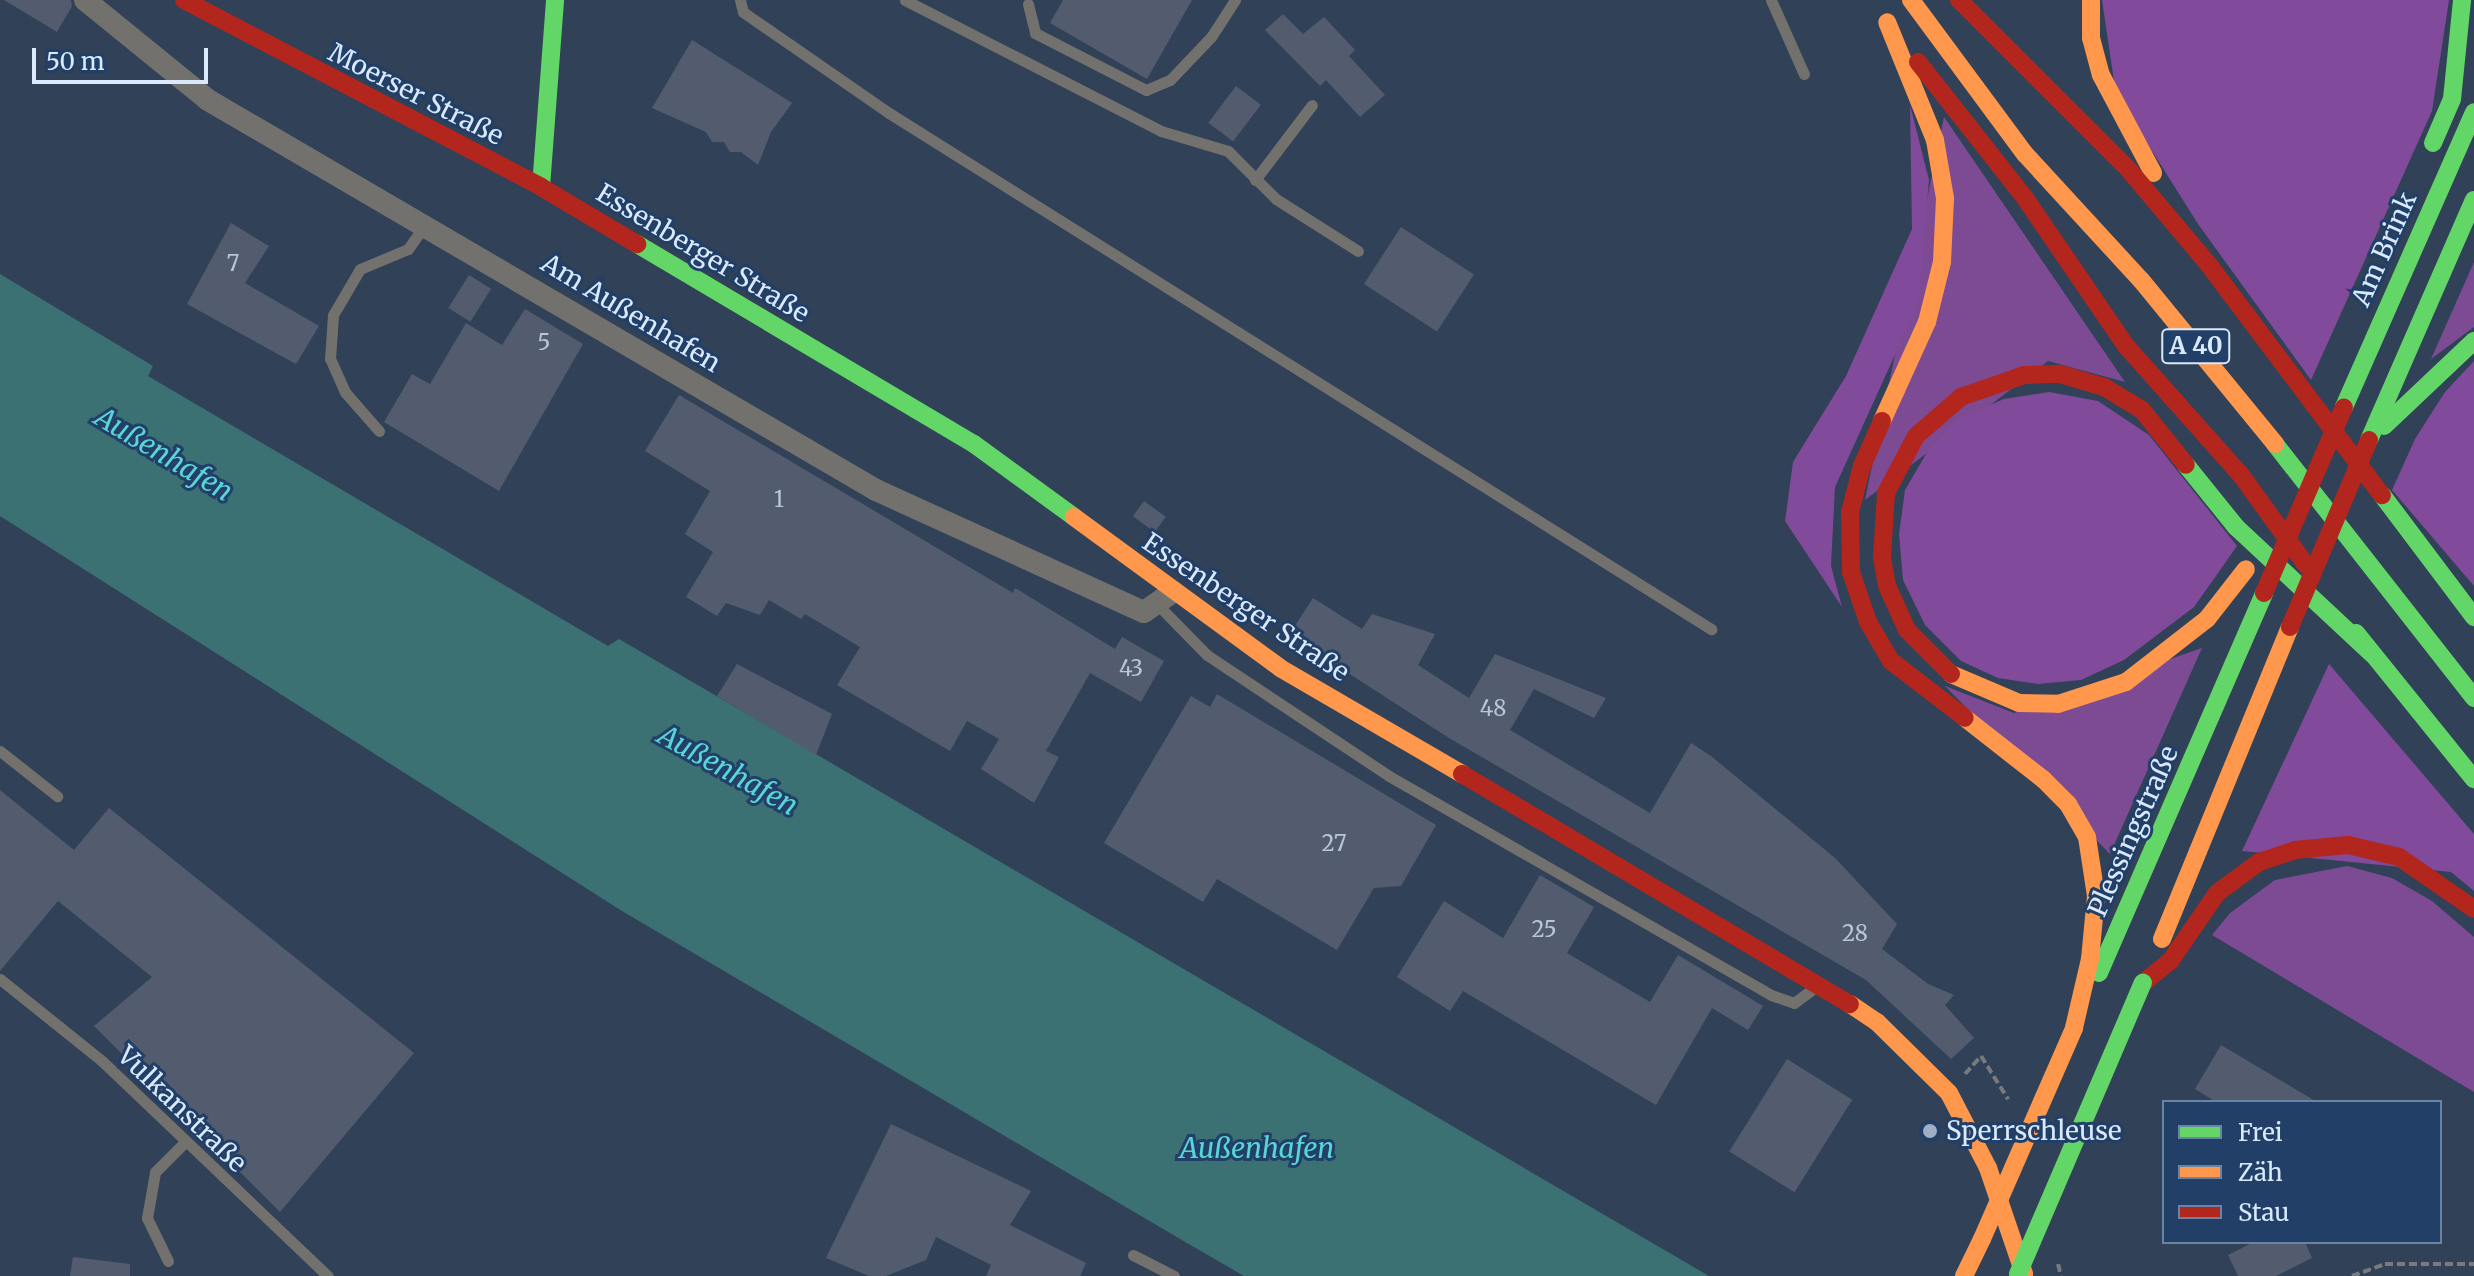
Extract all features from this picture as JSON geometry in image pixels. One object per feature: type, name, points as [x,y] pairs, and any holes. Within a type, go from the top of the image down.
[{"type":"main road","name":"Moerser Straße","points":[[184,0],[541,187]]},
{"type":"main road","points":[[541,187],[555,0]]},
{"type":"main road","name":"A 40","points":[[1873,0],[2025,198],[2126,346],[2241,475],[2372,654],[2474,779]]},
{"type":"main road","name":"A 40","points":[[1911,0],[2025,154],[2229,386],[2474,698]]},
{"type":"main road","points":[[1959,0],[2129,170],[2209,265],[2474,617]]},
{"type":"main road","points":[[2091,0],[2091,38],[2117,112],[2209,265]]},
{"type":"main road","points":[[2428,210],[2427,165],[2452,99],[2461,49],[2462,0]]},
{"type":"main road","points":[[1887,22],[1935,140],[1945,198],[1942,262],[1927,322],[1862,466],[1850,512],[1851,572],[1868,622],[1891,661],[2044,780],[2068,804],[2087,837],[2096,896],[2090,959],[2074,1028]]},
{"type":"main road","name":"Am Brink","points":[[2344,407],[2428,210],[2474,112]]},
{"type":"main road","name":"Essenberger Straße","points":[[541,187],[974,444],[1164,597],[1280,668],[1821,983],[1877,1022],[1949,1093],[1988,1168],[2025,1276]]},
{"type":"main road","points":[[2017,1276],[2187,880],[2369,440],[2474,200]]},
{"type":"main road","points":[[2369,440],[2474,341]]},
{"type":"main road","points":[[2305,494],[2246,569],[2207,619],[2126,682],[2058,704],[2019,703],[1955,677],[1929,657],[1907,630],[1887,586],[1882,557],[1886,493],[1916,436],[1961,397],[2024,375],[2060,374],[2104,387],[2142,410],[2236,527],[2372,654]]},
{"type":"main road","name":"Plessingstraße","points":[[1966,1276],[2149,864],[2344,407]]},
{"type":"main road","points":[[2454,591],[2474,605]]},
{"type":"main road","points":[[2143,983],[2171,960],[2217,893],[2259,862],[2295,850],[2348,845],[2399,857],[2474,909]]},
{"type":"street","name":"Am Außenhafen","points":[[85,0],[208,100],[876,490],[1144,612],[1164,597]]},
{"type":"lane","points":[[740,0],[743,12],[889,113],[1711,629]]},
{"type":"lane","points":[[905,0],[1161,131],[1228,151],[1255,180],[1358,251]]},
{"type":"lane","points":[[1026,1],[1035,33],[1146,90],[1170,80],[1211,37],[1235,0]]},
{"type":"lane","points":[[1771,0],[1804,74]]},
{"type":"lane","points":[[1255,180],[1312,105]]},
{"type":"lane","points":[[379,431],[345,392],[330,359],[333,315],[360,269],[408,249],[425,224]]},
{"type":"lane","points":[[1164,597],[1207,655],[1389,776],[1733,973],[1794,1003],[1821,983]]},
{"type":"lane","points":[[0,751],[57,796]]},
{"type":"lane","name":"Vulkanstraße","points":[[0,979],[102,1061],[184,1143],[328,1276]]},
{"type":"lane","points":[[168,1261],[147,1218],[155,1172],[184,1143]]},
{"type":"lane","points":[[1133,1255],[1174,1276]]},
{"type":"path","points":[[2352,1276],[2385,1264],[2474,1264]]},
{"type":"shaded area","points":[[2102,0],[2449,0],[2432,111],[2311,380],[2198,224],[2137,127],[2114,81]]},
{"type":"shaded area","points":[[1910,105],[1929,180],[1919,302],[1835,487],[1831,566],[1842,607],[1785,521],[1793,462],[1846,376],[1912,229]]},
{"type":"shaded area","points":[[1944,117],[2125,382],[2048,361],[1865,500]]},
{"type":"shaded area","points":[[2474,262],[2474,327],[2431,359]]},
{"type":"shaded area","points":[[2474,361],[2474,586],[2392,490],[2415,439],[2445,392]]},
{"type":"shaded area","points":[[2049,392],[2098,401],[2149,435],[2237,546],[2194,607],[2124,660],[2081,680],[2038,684],[1998,678],[1961,661],[1925,625],[1903,580],[1899,534],[1905,490],[1929,449],[1959,418],[2004,399]]},
{"type":"shaded area","points":[[2202,648],[2110,854],[1945,686],[2014,713]]},
{"type":"shaded area","points":[[2329,664],[2474,834],[2474,891],[2451,872],[2242,851]]},
{"type":"shaded area","points":[[2347,866],[2392,878],[2432,901],[2474,937],[2474,1092],[2212,935],[2230,913],[2275,880]]},
{"type":"water","name":"Außenhafen","points":[[0,274],[153,366],[148,376],[608,646],[619,639],[1709,1276],[1244,1276],[1187,1243],[622,911],[0,516]]},
{"type":"building","points":[[4,0],[71,0],[72,6],[57,32]]},
{"type":"building","points":[[1063,0],[1192,0],[1147,79],[1050,23]]},
{"type":"building","points":[[1283,14],[1303,34],[1324,17],[1355,50],[1349,56],[1385,95],[1360,117],[1326,80],[1320,86],[1265,30]]},
{"type":"building","points":[[692,40],[792,103],[771,132],[758,165],[741,152],[730,152],[724,142],[712,142],[706,132],[652,108]]},
{"type":"building","points":[[1236,86],[1261,105],[1233,141],[1208,123]]},
{"type":"building","points":[[231,223],[269,246],[245,283],[319,326],[296,364],[187,304]]},
{"type":"building","points":[[1401,227],[1474,274],[1437,331],[1364,284]]},
{"type":"building","points":[[469,275],[491,289],[470,322],[448,308]]},
{"type":"building","points":[[525,309],[583,344],[499,491],[384,422],[412,374],[430,384],[466,323],[502,345]]},
{"type":"building","points":[[679,395],[1013,593],[1015,588],[1115,649],[1122,637],[1164,661],[1141,702],[1090,673],[1046,751],[1059,757],[1034,803],[981,769],[999,739],[967,721],[950,751],[837,685],[860,647],[805,614],[801,619],[769,600],[760,615],[726,603],[717,616],[686,597],[713,552],[685,534],[710,491],[645,451]]},
{"type":"building","points":[[1144,501],[1166,517],[1155,532],[1133,516]]},
{"type":"building","points":[[1313,598],[1362,629],[1372,614],[1435,634],[1418,665],[1469,698],[1495,654],[1606,698],[1594,718],[1534,689],[1510,730],[1650,813],[1691,743],[1711,756],[1835,858],[1897,924],[1882,949],[1928,984],[1954,995],[1945,1005],[1974,1038],[1951,1059],[1866,980],[1449,738],[1289,635]]},
{"type":"building","points":[[737,664],[832,714],[816,755],[717,696]]},
{"type":"building","points":[[1217,694],[1436,825],[1401,886],[1374,888],[1337,950],[1217,879],[1203,902],[1104,843],[1191,696],[1210,707]]},
{"type":"building","points":[[0,790],[74,850],[109,808],[414,1053],[280,1212],[94,1026],[152,977],[58,901],[0,971]]},
{"type":"building","points":[[1540,875],[1594,907],[1567,953],[1650,1002],[1678,955],[1763,1006],[1748,1030],[1712,1008],[1656,1105],[1463,991],[1450,1011],[1397,977],[1444,901],[1503,938]]},
{"type":"building","points":[[2221,1045],[2314,1100],[2213,1100],[2195,1089]]},
{"type":"building","points":[[1787,1059],[1852,1100],[1795,1192],[1729,1151]]},
{"type":"building","points":[[891,1124],[1031,1191],[1010,1225],[1086,1263],[1080,1276],[986,1276],[991,1265],[936,1237],[926,1260],[886,1276],[869,1276],[826,1258]]},
{"type":"building","points":[[2250,1244],[2306,1244],[2312,1258],[2276,1276],[2238,1276],[2228,1255]]},
{"type":"building","points":[[73,1257],[130,1264],[130,1276],[70,1276]]},
{"type":"traffic: fast","points":[[541,187],[555,0]]},
{"type":"traffic: fast","points":[[2433,143],[2452,99],[2462,0]]},
{"type":"traffic: fast","points":[[2344,407],[2474,112]]},
{"type":"traffic: fast","points":[[2369,440],[2474,200]]},
{"type":"traffic: fast","points":[[637,244],[974,444],[1074,517]]},
{"type":"traffic: fast","points":[[2384,426],[2474,341]]},
{"type":"traffic: fast","points":[[2275,444],[2474,698]]},
{"type":"traffic: fast","points":[[2186,465],[2236,527],[2372,654]]},
{"type":"traffic: fast","points":[[2382,495],[2474,617]]},
{"type":"traffic: fast","points":[[2099,973],[2264,593]]},
{"type":"traffic: fast","points":[[2356,633],[2474,779]]},
{"type":"traffic: fast","points":[[2018,1274],[2143,983]]},
{"type":"traffic: slow","points":[[1911,0],[2025,154],[2141,280],[2275,444]]},
{"type":"traffic: slow","points":[[2091,0],[2091,38],[2101,75],[2153,173]]},
{"type":"traffic: slow","points":[[1882,421],[1927,322],[1942,262],[1945,198],[1935,140],[1887,22]]},
{"type":"traffic: slow","points":[[1074,517],[1280,668],[1462,774]]},
{"type":"traffic: slow","points":[[1951,674],[2019,703],[2058,704],[2126,682],[2207,619],[2246,569]]},
{"type":"traffic: slow","points":[[2162,939],[2290,627]]},
{"type":"traffic: slow","points":[[1965,718],[2044,780],[2068,804],[2087,837],[2096,896],[2090,959],[2074,1028]]},
{"type":"traffic: slow","points":[[1850,1004],[1877,1022],[1949,1093],[1988,1168],[2024,1274]]},
{"type":"traffic: slow","points":[[1982,1239],[2074,1028]]},
{"type":"traffic: slow","points":[[1964,1276],[1982,1239]]},
{"type":"traffic: jam","points":[[184,0],[541,187],[637,244]]},
{"type":"traffic: jam","points":[[1959,0],[2129,170],[2209,265],[2382,495]]},
{"type":"traffic: jam","points":[[1918,62],[2025,198],[2126,346],[2241,475],[2306,565]]},
{"type":"traffic: jam","points":[[1951,674],[1907,630],[1887,586],[1882,557],[1886,493],[1916,436],[1961,397],[2024,375],[2060,374],[2104,387],[2142,410],[2186,465]]},
{"type":"traffic: jam","points":[[2264,593],[2344,407]]},
{"type":"traffic: jam","points":[[1882,421],[1862,466],[1850,512],[1851,572],[1868,622],[1891,661],[1965,718]]},
{"type":"traffic: jam","points":[[2290,627],[2369,440]]},
{"type":"traffic: jam","points":[[1462,774],[1850,1004]]},
{"type":"traffic: jam","points":[[2143,983],[2171,960],[2217,893],[2259,862],[2295,850],[2348,845],[2399,857],[2474,909]]},
{"type":"place","name":"Sperrschleuse","points":[[1930,1131]]}]
